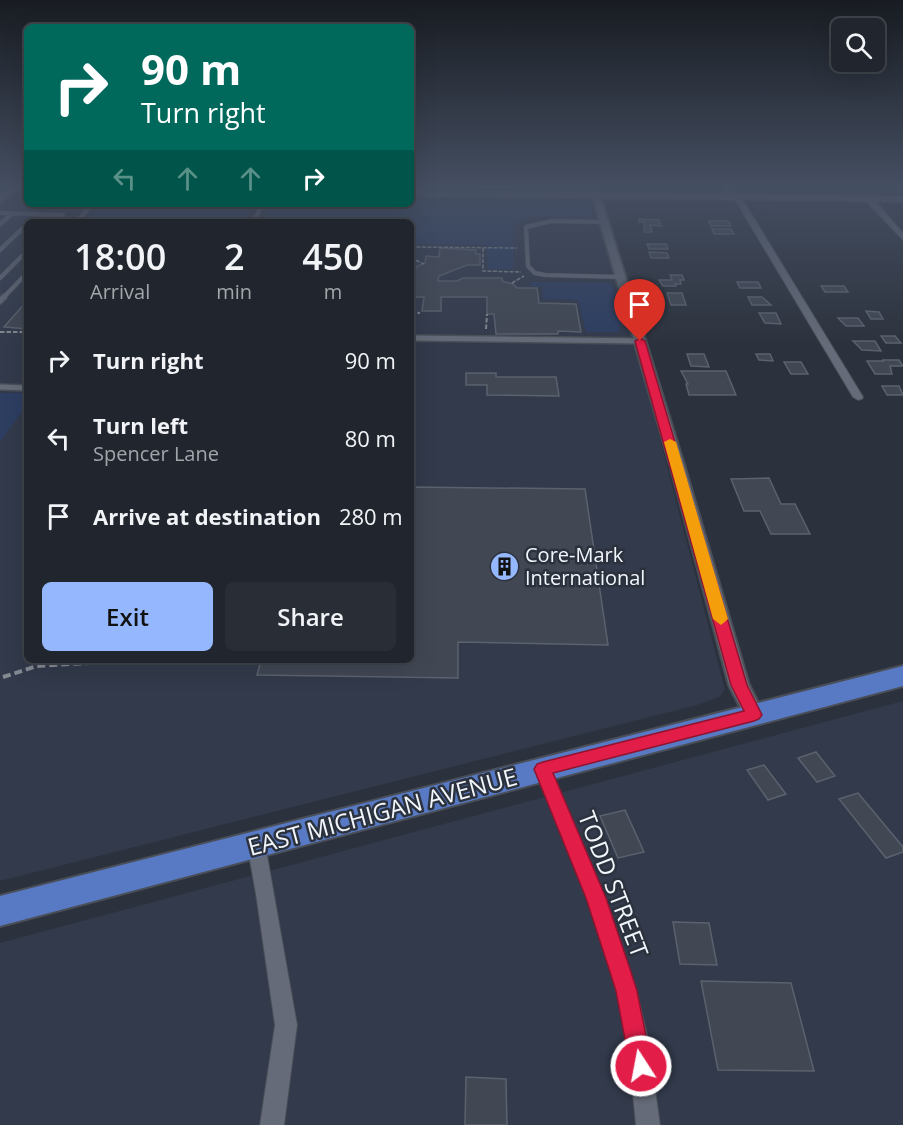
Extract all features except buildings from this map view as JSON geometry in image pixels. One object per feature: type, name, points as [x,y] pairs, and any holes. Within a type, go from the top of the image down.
[{"type":"main road","name":"EAST MICHIGAN AVENUE","points":[[0,911],[903,676]]},
{"type":"street","points":[[610,240],[739,685],[754,715]]},
{"type":"street","points":[[763,240],[858,397]]},
{"type":"street","name":"TODD STREET","points":[[543,769],[596,898],[627,991],[641,1066],[648,1125]]},
{"type":"street","points":[[256,844],[286,1025],[272,1125]]},
{"type":"lane","points":[[527,240],[528,266],[532,272],[545,276],[622,277]]},
{"type":"lane","points":[[0,278],[24,254]]},
{"type":"lane","points":[[0,302],[24,276]]},
{"type":"lane","points":[[414,338],[640,341]]},
{"type":"lane","points":[[0,387],[24,388]]},
{"type":"path","points":[[483,248],[483,271],[522,272]]},
{"type":"path","points":[[414,259],[424,264]]},
{"type":"path","points":[[512,283],[525,275]]},
{"type":"path","points":[[414,312],[420,313]]},
{"type":"path","points":[[486,334],[487,314]]},
{"type":"path","points":[[0,332],[24,332]]},
{"type":"path","points":[[3,677],[37,666],[73,663]]},
{"type":"shaded area","points":[[0,240],[24,240],[24,663],[414,663],[414,240],[604,240],[624,300],[725,690],[719,697],[697,705],[0,881]]},
{"type":"shaded area","points":[[414,240],[514,240],[513,269],[488,269],[486,245],[414,244]]},
{"type":"shaded area","points":[[531,282],[610,283],[621,307],[618,332],[586,332],[578,300],[543,299],[542,287],[529,286]]},
{"type":"shaded area","points":[[0,393],[24,393],[24,409],[0,442]]},
{"type":"shaded area","points":[[903,701],[903,1125],[0,1125],[0,943]]},
{"type":"slow traffic","points":[[670,442],[721,619]]},
{"type":"place","name":"Core-Mark International","points":[[504,566]]},
{"type":"route","points":[[640,341],[739,685],[754,715],[543,769],[596,898],[621,972],[627,991],[641,1066]]}]
